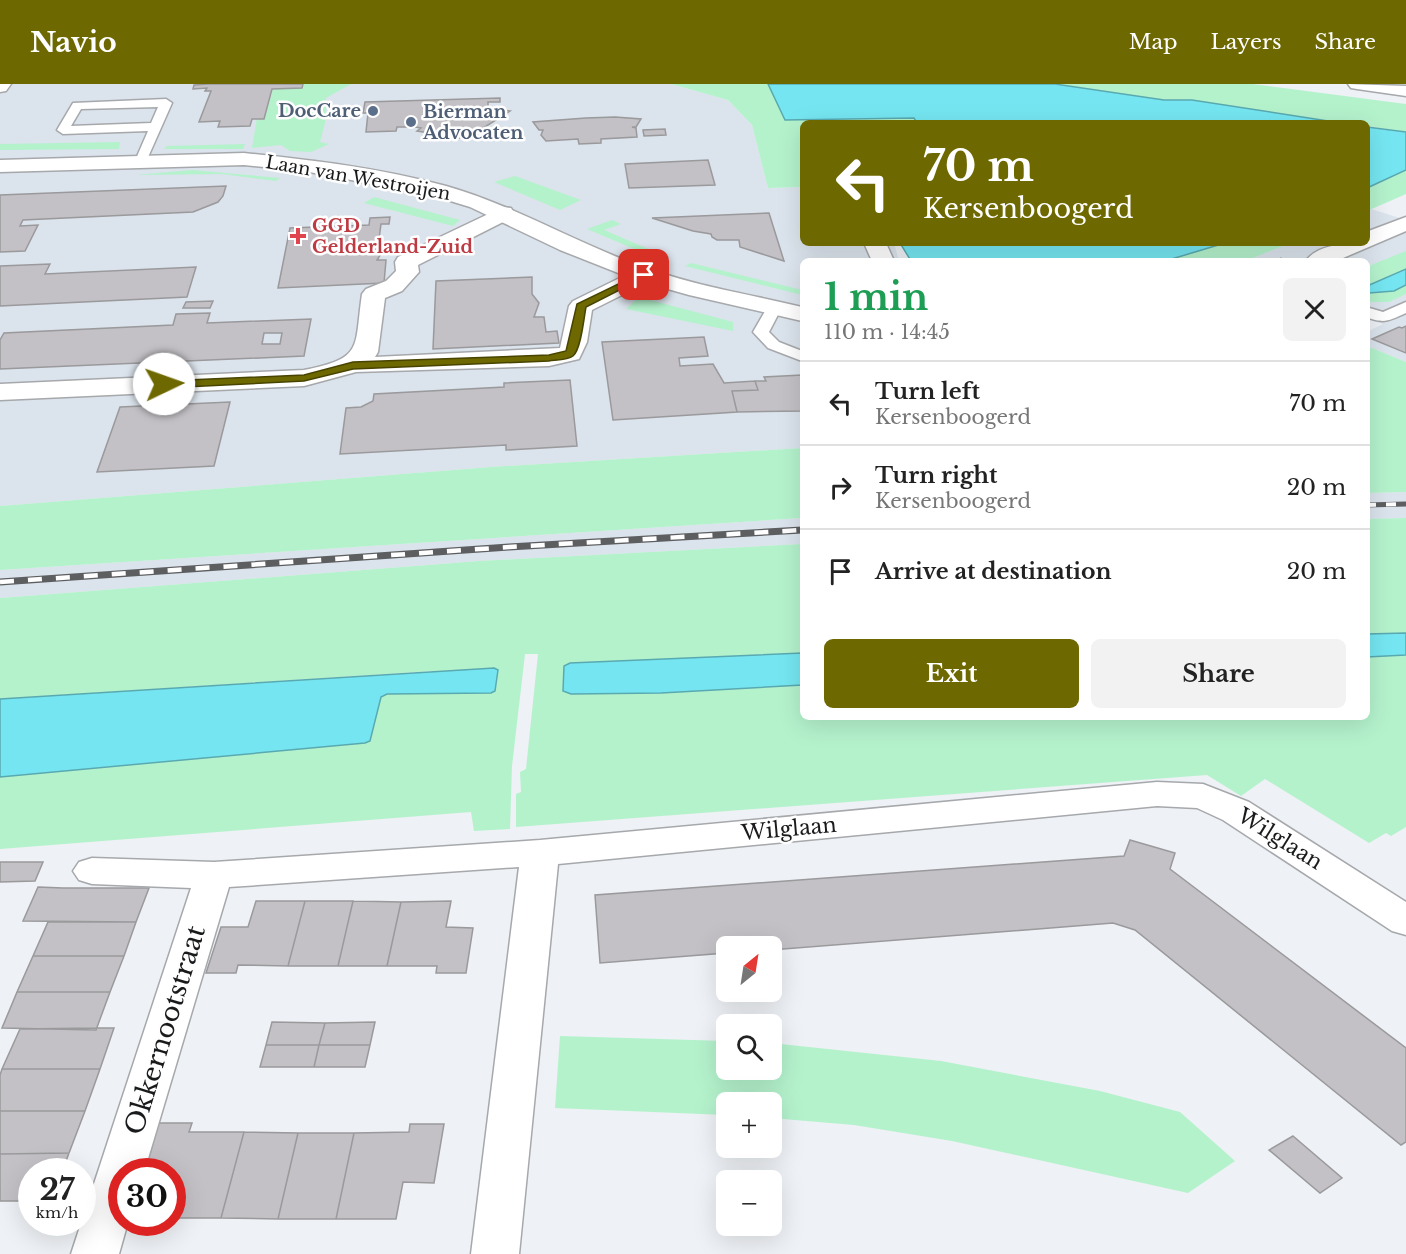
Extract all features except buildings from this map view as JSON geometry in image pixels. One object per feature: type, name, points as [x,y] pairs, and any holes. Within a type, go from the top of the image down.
[{"type":"main road","points":[[1357,84],[1406,91]]},
{"type":"main road","name":"Laan van Westroijen","points":[[0,166],[141,160],[244,159],[304,165],[439,191],[503,213],[568,245],[644,275],[773,309],[800,314]]},
{"type":"main road","points":[[353,365],[366,352],[374,294],[394,286],[408,273],[406,262],[503,213]]},
{"type":"main road","points":[[1370,238],[1405,224]]},
{"type":"main road","points":[[1324,258],[1352,246]]},
{"type":"main road","points":[[0,392],[304,378],[353,365],[549,358],[570,354],[581,306],[644,275]]},
{"type":"main road","name":"Wilglaan","points":[[540,853],[1157,794],[1203,796],[1236,811],[1404,916]]},
{"type":"main road","points":[[93,871],[214,875],[540,853],[495,1254]]},
{"type":"main road","name":"Okkernootstraat","points":[[95,1254],[214,875]]},
{"type":"lane","points":[[141,160],[166,103],[77,106],[63,130],[155,127]]},
{"type":"lane","points":[[1370,313],[1383,318],[1406,307]]},
{"type":"lane","points":[[773,309],[761,332],[765,339],[774,346],[800,355]]},
{"type":"shaded area","points":[[0,84],[671,84],[728,100],[752,125],[768,188],[800,187],[800,246],[895,246],[898,258],[800,258],[800,448],[491,467],[0,506]]},
{"type":"shaded area","points":[[1370,210],[1406,220],[1406,362],[1370,347],[1370,330],[1383,324],[1370,318],[1370,258],[1253,258],[1283,246],[1370,246]]},
{"type":"shaded area","points":[[1406,492],[1406,518],[1370,519],[1370,493]]},
{"type":"shaded area","points":[[800,518],[800,544],[479,561],[0,598],[0,570]]},
{"type":"green space","points":[[299,84],[351,84],[326,98],[325,123],[320,142],[329,144],[311,152],[290,151],[281,145],[252,148],[257,118],[265,117],[273,89]]},
{"type":"green space","points":[[671,84],[768,84],[785,119],[915,118],[916,120],[800,120],[800,187],[768,188],[752,125],[728,100]]},
{"type":"green space","points":[[1056,84],[1253,84],[1406,104],[1406,132],[1370,126],[1370,120],[1323,120],[1192,100],[1165,100]]},
{"type":"green space","points":[[120,142],[119,149],[0,150],[0,144]]},
{"type":"green space","points":[[245,144],[243,149],[164,149],[167,146]]},
{"type":"green space","points":[[192,170],[280,178],[276,181],[222,174],[135,175]]},
{"type":"green space","points":[[1406,170],[1406,194],[1370,210],[1370,186]]},
{"type":"green space","points":[[515,176],[581,200],[560,210],[494,182]]},
{"type":"green space","points":[[374,197],[460,220],[453,226],[364,203]]},
{"type":"green space","points":[[612,220],[621,224],[604,230],[665,256],[658,259],[587,229]]},
{"type":"green space","points":[[1215,246],[1283,246],[1253,258],[1175,258]]},
{"type":"green space","points":[[1406,251],[1406,269],[1370,285],[1370,265]]},
{"type":"green space","points":[[691,263],[800,290],[800,295],[685,266]]},
{"type":"green space","points":[[1406,285],[1406,294],[1389,302],[1370,302],[1370,293],[1393,291]]},
{"type":"green space","points":[[639,297],[733,322],[733,331],[626,309]]},
{"type":"green space","points":[[1370,347],[1406,362],[1406,492],[1370,493]]},
{"type":"green space","points":[[800,448],[800,518],[0,570],[0,506],[491,467]]},
{"type":"green space","points":[[1406,518],[1406,633],[1370,634],[1370,519]]},
{"type":"green space","points":[[800,544],[800,653],[570,663],[571,694],[661,693],[800,685],[800,720],[1370,720],[1370,657],[1406,655],[1406,827],[1391,836],[1386,833],[1369,843],[1265,779],[1241,796],[1207,775],[516,827],[516,794],[521,792],[520,772],[526,769],[538,654],[525,654],[512,766],[510,829],[474,831],[471,812],[0,849],[0,777],[365,743],[370,741],[381,697],[434,671],[0,699],[0,598],[479,561]]},
{"type":"green space","points":[[560,1036],[716,1041],[716,1080],[782,1080],[782,1044],[941,1061],[1100,1091],[1180,1112],[1235,1161],[1188,1193],[952,1141],[854,1125],[782,1119],[782,1092],[716,1092],[716,1115],[555,1108]]},
{"type":"water","points":[[768,84],[1055,84],[1164,100],[1192,100],[1322,120],[915,120],[914,118],[785,120]]},
{"type":"water","points":[[1370,127],[1406,132],[1406,170],[1370,187]]},
{"type":"water","points":[[902,246],[1215,246],[1175,258],[909,258]]},
{"type":"water","points":[[1406,269],[1406,285],[1394,291],[1370,293],[1370,285]]},
{"type":"water","points":[[1406,633],[1406,655],[1370,657],[1370,634]]},
{"type":"water","points":[[800,653],[800,685],[661,693],[571,694],[563,691],[564,666],[570,663]]},
{"type":"water","points":[[494,668],[498,670],[495,691],[491,693],[387,694],[381,697],[370,741],[365,743],[0,777],[0,699]]},
{"type":"railway","points":[[1370,505],[1406,504]]},
{"type":"railway","points":[[0,582],[509,547],[800,530]]},
{"type":"place","name":"DocCare","points":[[373,111]]},
{"type":"place","name":"Bierman Advocaten","points":[[411,122]]},
{"type":"place","name":"GGD Gelderland-Zuid","points":[[298,236]]},
{"type":"route","points":[[164,384],[304,378],[334,372],[353,365],[549,358],[570,354],[581,306],[644,275]]}]
